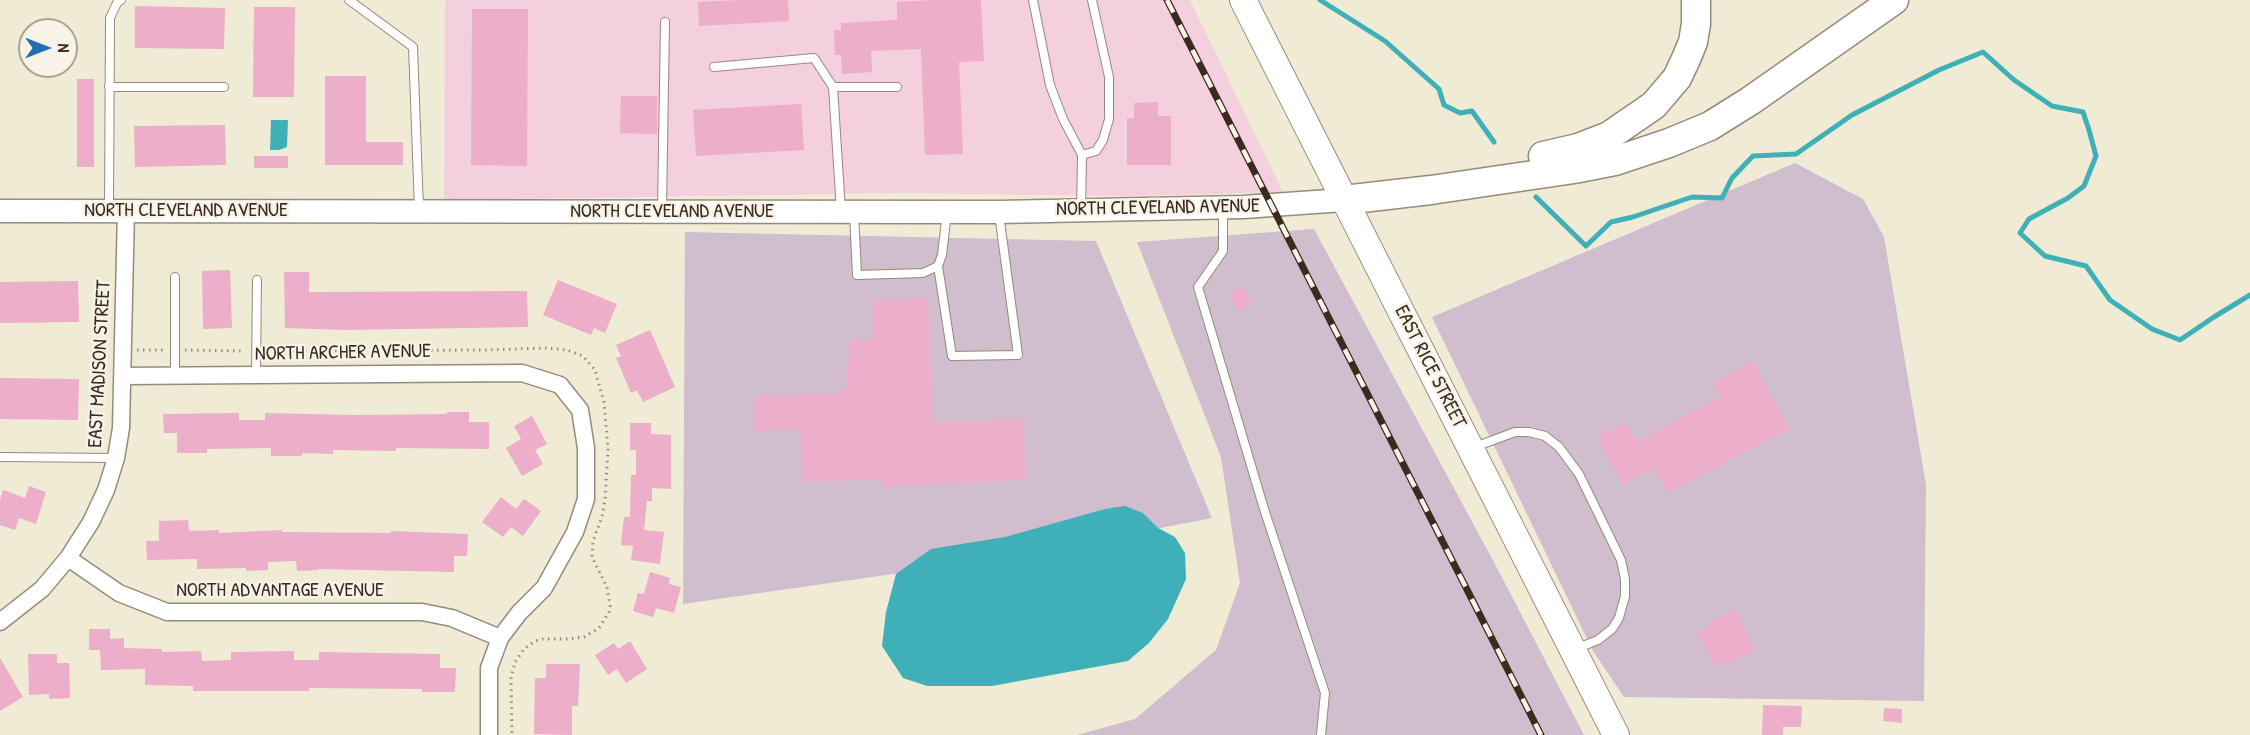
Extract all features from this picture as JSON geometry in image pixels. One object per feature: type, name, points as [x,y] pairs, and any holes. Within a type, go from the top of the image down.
[{"type":"highway","points":[[1344,200],[1374,184],[1404,175],[1547,155],[1578,148],[1609,136],[1645,112],[1677,78],[1693,42],[1696,0]]},
{"type":"highway","points":[[1344,200],[1574,169],[1615,161],[1669,143],[1710,126],[1750,101],[1894,0]]},
{"type":"main road","name":"EAST RICE STREET","points":[[1243,0],[1616,735]]},
{"type":"street","name":"NORTH CLEVELAND AVENUE","points":[[0,211],[999,212],[1222,208],[1344,200]]},
{"type":"street","name":"EAST MADISON STREET","points":[[0,622],[42,589],[68,558],[91,522],[106,490],[116,458],[122,428],[124,350],[117,211]]},
{"type":"street","name":"NORTH ARCHER AVENUE","points":[[123,376],[522,373],[560,385],[580,410],[586,448],[586,499],[575,532],[544,588],[519,613],[501,638]]},
{"type":"street","name":"NORTH ADVANTAGE AVENUE","points":[[68,558],[119,593],[167,612],[422,612],[452,618],[501,638]]},
{"type":"street","points":[[489,735],[489,668],[501,638]]},
{"type":"lane","points":[[117,211],[109,87],[110,18],[117,3],[121,0]]},
{"type":"lane","points":[[348,0],[413,47],[419,211]]},
{"type":"lane","points":[[1033,0],[1050,85],[1068,129],[1082,154],[1081,210]]},
{"type":"lane","points":[[1082,154],[1096,151],[1103,140],[1109,119],[1109,77],[1092,0]]},
{"type":"lane","points":[[662,212],[665,22]]},
{"type":"lane","points":[[714,67],[814,58],[833,87],[847,212],[857,275],[923,273],[938,266]]},
{"type":"lane","points":[[109,87],[224,87]]},
{"type":"lane","points":[[833,87],[897,87]]},
{"type":"lane","points":[[1222,208],[1222,251],[1198,287],[1264,509],[1325,693],[1322,735]]},
{"type":"lane","points":[[947,212],[942,255],[938,266],[952,356],[1018,355],[999,212]]},
{"type":"lane","points":[[175,277],[175,376]]},
{"type":"lane","points":[[256,375],[257,280]]},
{"type":"lane","points":[[1472,448],[1515,432],[1537,434],[1545,436],[1559,447],[1579,474],[1621,561],[1625,579],[1625,596],[1619,618],[1612,629],[1598,640],[1573,650]]},
{"type":"lane","points":[[0,457],[116,458]]},
{"type":"path","points":[[124,350],[545,348],[567,350],[583,356],[595,370],[604,402],[608,449],[605,500],[592,557],[607,587],[609,612],[599,628],[584,637],[543,639],[535,641],[524,649],[515,662],[511,677],[512,735]]},
{"type":"shaded area","points":[[445,0],[1190,0],[1283,192],[1120,196],[905,193],[444,200]]},
{"type":"shaded area","points":[[1795,163],[1863,199],[1884,237],[1926,485],[1924,701],[1624,697],[1593,651],[1432,317]]},
{"type":"shaded area","points":[[1314,229],[1496,566],[1584,735],[1077,735],[1135,719],[1216,650],[1240,583],[1221,457],[1137,242]]},
{"type":"shaded area","points":[[685,232],[1096,241],[1212,518],[1005,558],[683,604]]},
{"type":"water","points":[[271,120],[288,120],[287,147],[270,150]]},
{"type":"water","points":[[1125,506],[1143,513],[1158,528],[1175,537],[1185,553],[1186,579],[1168,619],[1149,643],[1128,661],[992,686],[927,686],[903,678],[882,646],[886,612],[896,574],[931,549],[1005,537],[1105,509]]},
{"type":"building","points":[[788,0],[789,21],[699,26],[698,2]]},
{"type":"building","points":[[981,0],[984,61],[959,62],[963,154],[925,155],[921,49],[871,51],[872,72],[842,74],[841,55],[835,55],[834,30],[841,30],[841,23],[897,20],[897,2]]},
{"type":"building","points":[[135,6],[225,8],[224,49],[135,48]]},
{"type":"building","points":[[254,7],[295,7],[294,97],[253,97]]},
{"type":"building","points":[[472,9],[528,9],[527,166],[471,165]]},
{"type":"building","points":[[325,76],[366,76],[366,142],[403,142],[403,165],[325,165]]},
{"type":"building","points":[[77,79],[94,79],[94,167],[77,167]]},
{"type":"building","points":[[621,96],[657,96],[657,134],[620,133]]},
{"type":"building","points":[[1158,102],[1158,116],[1171,116],[1171,165],[1127,165],[1127,118],[1134,118],[1134,103]]},
{"type":"building","points":[[801,104],[804,150],[696,156],[693,110]]},
{"type":"building","points":[[225,125],[226,165],[135,167],[134,126]]},
{"type":"building","points":[[254,156],[288,156],[288,168],[254,168]]},
{"type":"building","points":[[230,270],[232,328],[203,329],[202,271]]},
{"type":"building","points":[[284,272],[309,272],[309,292],[527,291],[528,327],[345,330],[285,328]]},
{"type":"building","points":[[558,280],[617,304],[605,333],[594,328],[591,335],[543,315]]},
{"type":"building","points":[[78,281],[79,322],[0,323],[0,282]]},
{"type":"building","points":[[1244,287],[1252,304],[1237,311],[1229,294]]},
{"type":"building","points":[[928,298],[933,423],[1023,419],[1026,480],[881,487],[881,479],[802,482],[800,429],[754,431],[753,397],[842,393],[842,387],[847,387],[846,362],[850,362],[849,341],[873,340],[871,301]]},
{"type":"building","points":[[650,330],[675,387],[643,402],[637,390],[631,393],[616,358],[621,356],[616,345]]},
{"type":"building","points":[[1753,361],[1789,429],[1667,493],[1654,468],[1622,485],[1597,437],[1626,422],[1637,441],[1721,397],[1713,383]]},
{"type":"building","points":[[0,378],[79,379],[78,420],[0,419]]},
{"type":"building","points":[[447,412],[469,412],[469,422],[489,422],[489,449],[333,450],[333,454],[302,453],[302,456],[271,456],[271,448],[207,449],[207,453],[177,453],[177,433],[164,433],[163,414],[239,413],[239,420],[265,420],[265,413],[356,415],[447,414]]},
{"type":"building","points":[[532,416],[547,444],[535,450],[543,464],[522,476],[506,448],[521,439],[514,426]]},
{"type":"building","points":[[630,423],[651,423],[651,434],[671,435],[671,489],[652,488],[652,501],[647,501],[644,530],[664,532],[660,564],[631,560],[633,546],[621,545],[624,517],[630,517],[631,475],[636,475],[636,450],[630,450]]},
{"type":"building","points":[[29,486],[46,492],[36,524],[19,518],[15,530],[0,525],[0,500],[3,490],[25,498]]},
{"type":"building","points":[[501,497],[516,509],[524,499],[541,511],[523,536],[511,527],[503,537],[482,522]]},
{"type":"building","points":[[188,520],[189,531],[219,530],[219,533],[282,530],[282,532],[391,533],[391,531],[468,534],[467,556],[454,556],[454,572],[318,569],[297,571],[296,561],[268,562],[268,570],[246,571],[246,568],[197,569],[197,559],[147,560],[146,541],[159,541],[159,521]]},
{"type":"building","points":[[650,572],[670,578],[669,584],[681,587],[674,613],[656,608],[653,617],[633,611],[638,593],[644,594]]},
{"type":"building","points":[[1735,609],[1756,650],[1728,664],[1726,661],[1715,667],[1697,632],[1709,626],[1708,623]]},
{"type":"building","points":[[89,629],[110,629],[110,639],[124,638],[124,648],[162,649],[162,652],[201,651],[202,661],[231,660],[231,652],[294,651],[294,660],[319,660],[319,652],[440,654],[440,668],[456,668],[455,692],[422,692],[422,689],[309,688],[309,691],[193,691],[193,686],[145,685],[145,669],[101,670],[100,650],[89,650]]},
{"type":"building","points":[[630,641],[647,669],[626,683],[617,669],[608,675],[595,655],[614,643],[618,649]]},
{"type":"building","points":[[28,654],[57,654],[57,663],[69,663],[70,698],[49,699],[49,694],[29,695]]},
{"type":"building","points":[[0,658],[23,697],[0,711]]},
{"type":"building","points":[[546,664],[580,664],[578,706],[572,706],[572,735],[534,734],[535,678],[546,678]]},
{"type":"building","points":[[1763,705],[1802,706],[1801,727],[1783,727],[1783,735],[1762,735]]},
{"type":"building","points":[[1884,708],[1902,709],[1902,723],[1883,721]]},
{"type":"waterway","points":[[1320,0],[1385,41],[1439,89],[1444,105],[1460,113],[1472,111],[1494,142]]},
{"type":"waterway","points":[[1536,197],[1586,246],[1611,222],[1692,197],[1722,198],[1732,178],[1753,156],[1796,154],[1852,115],[1939,70],[1983,52],[2014,80],[2052,106],[2083,112],[2089,130],[2096,156],[2084,186],[2068,198],[2029,219],[2020,233],[2045,256],[2086,266],[2110,300],[2152,329],[2180,340],[2250,295]]},
{"type":"railway","points":[[1167,0],[1541,735]]}]
